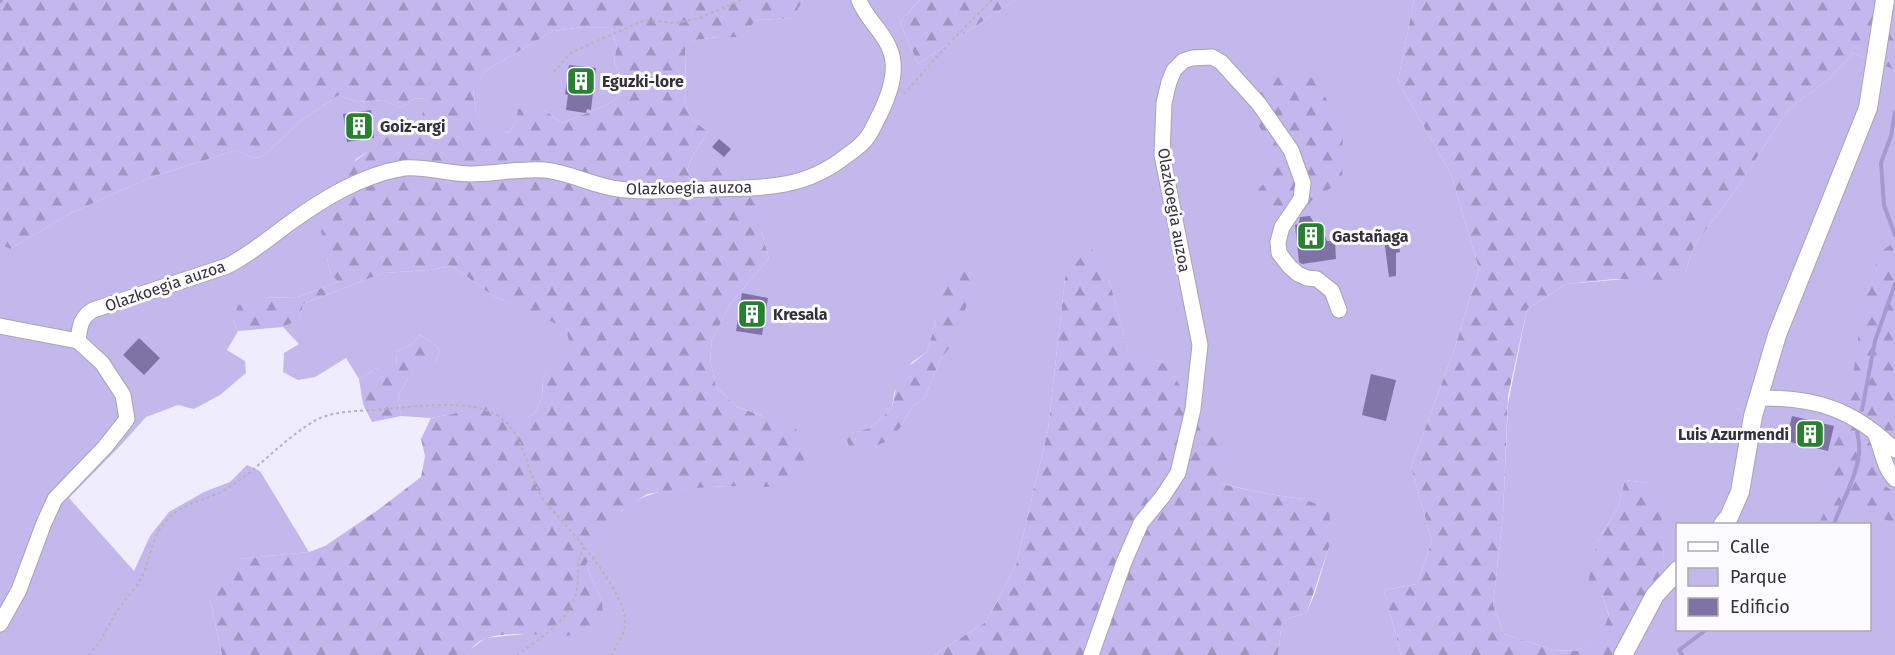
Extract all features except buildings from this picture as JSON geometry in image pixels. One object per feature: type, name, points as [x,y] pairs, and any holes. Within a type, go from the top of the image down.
[{"type":"street","name":"Olazkoegia auzoa","points":[[78,340],[81,323],[85,315],[93,310],[227,266],[248,255],[313,206],[359,182],[392,171],[406,168],[469,174],[541,170],[559,173],[597,186],[643,191],[773,186],[818,175],[844,158],[869,135],[886,102],[893,73],[889,46],[858,0]]},
{"type":"street","points":[[1724,523],[1740,492],[1753,416],[1777,335],[1868,108],[1885,0]]},
{"type":"street","name":"Olazkoegia auzoa","points":[[1091,655],[1124,562],[1141,523],[1178,473],[1193,409],[1200,345],[1162,155],[1166,93],[1174,70],[1183,61],[1212,57],[1221,62],[1259,104],[1291,150],[1303,183],[1301,199],[1282,227],[1278,243],[1279,253],[1298,274],[1317,279],[1332,291],[1339,310]]},
{"type":"street","points":[[0,326],[78,340],[102,363],[123,395],[127,419],[105,447],[55,499],[19,590],[0,624]]},
{"type":"street","points":[[1758,398],[1784,398],[1822,404],[1840,411],[1875,433],[1895,450]]},
{"type":"street","points":[[1875,433],[1882,456],[1895,479]]},
{"type":"street","points":[[1623,655],[1655,595],[1676,571]]},
{"type":"path","points":[[554,72],[572,52],[645,20],[675,23],[700,18],[741,0]]},
{"type":"path","points":[[898,102],[940,53],[992,0]]},
{"type":"path","points":[[88,655],[99,643],[120,607],[141,580],[156,534],[165,522],[186,506],[234,484],[320,418],[337,414],[424,405],[474,407],[499,416],[508,424],[519,439],[539,493],[585,546],[613,589],[622,611],[625,628],[612,655]]},
{"type":"path","points":[[518,655],[546,634],[569,611],[577,589],[580,555],[585,546]]},
{"type":"green space","points":[[0,0],[803,0],[793,18],[757,20],[747,29],[744,37],[695,40],[685,50],[686,107],[693,120],[708,132],[693,155],[687,170],[693,179],[705,179],[717,167],[761,198],[761,231],[769,258],[731,303],[712,340],[710,360],[716,386],[737,407],[794,426],[808,447],[804,463],[796,475],[776,487],[727,486],[647,494],[621,511],[603,533],[586,565],[602,601],[603,618],[576,635],[500,635],[475,645],[468,655],[222,655],[210,600],[227,572],[239,559],[309,552],[325,546],[378,510],[421,477],[425,456],[421,439],[431,418],[490,403],[514,419],[527,419],[536,411],[542,398],[543,378],[569,341],[566,328],[495,297],[452,266],[383,273],[303,304],[300,319],[283,327],[238,331],[233,320],[238,305],[264,298],[297,297],[338,282],[330,272],[321,231],[329,218],[346,205],[338,199],[316,197],[318,189],[361,157],[385,135],[407,136],[421,132],[424,98],[413,99],[401,108],[384,100],[357,102],[339,95],[303,119],[262,157],[252,158],[237,150],[151,177],[71,213],[10,249],[0,244]],"holes":[[[583,27],[611,28],[617,46],[614,61],[621,79],[618,97],[607,105],[562,123],[544,110],[518,109],[516,121],[509,133],[488,129],[476,111],[473,90],[485,71],[553,31]]]},
{"type":"green space","points":[[803,0],[920,0],[900,22],[918,64],[1015,0],[1414,0],[1398,81],[1451,174],[1479,269],[1455,347],[1411,467],[1432,541],[1417,584],[1384,590],[1401,655],[1278,655],[1282,621],[1307,612],[1329,547],[1303,499],[1221,484],[1165,364],[1128,352],[1109,279],[1065,278],[1048,430],[1016,565],[986,622],[934,655],[468,655],[469,650],[486,638],[524,634],[602,601],[586,565],[603,532],[629,505],[643,498],[674,489],[727,486],[762,415],[737,407],[716,386],[710,360],[712,340],[731,303],[769,258],[761,231],[761,198],[705,179],[693,179],[687,170],[693,155],[708,132],[693,120],[686,107],[685,49],[695,40],[718,37],[747,29],[757,20],[793,18]],"holes":[[[936,321],[954,343],[941,358],[925,397],[912,407],[900,428],[851,433],[870,428],[892,408],[894,393],[912,362],[927,352]]]},
{"type":"green space","points":[[920,0],[1015,0],[918,64],[900,22]]},
{"type":"green space","points":[[1414,0],[1890,0],[1895,4],[1895,70],[1853,53],[1830,78],[1788,110],[1737,188],[1694,246],[1685,274],[1674,280],[1615,279],[1566,284],[1527,309],[1508,396],[1503,515],[1493,605],[1504,634],[1553,650],[1576,651],[1600,639],[1609,615],[1602,595],[1587,587],[1597,543],[1618,507],[1625,480],[1647,483],[1661,508],[1665,576],[1619,655],[1401,655],[1384,590],[1417,584],[1432,541],[1411,467],[1455,347],[1479,269],[1451,174],[1398,81]]},
{"type":"green space","points":[[583,27],[611,28],[617,46],[614,61],[621,79],[618,97],[607,105],[562,123],[544,110],[516,121],[509,133],[488,130],[476,111],[473,89],[485,71],[553,31]]},
{"type":"green space","points":[[1853,53],[1895,70],[1895,655],[1619,655],[1665,576],[1663,547],[1647,483],[1625,480],[1618,507],[1597,543],[1602,595],[1609,616],[1601,639],[1576,651],[1553,650],[1504,634],[1493,605],[1503,515],[1508,404],[1527,309],[1566,284],[1685,274],[1694,246],[1737,188],[1788,110],[1830,78]]},
{"type":"green space","points":[[1262,76],[1314,78],[1343,127],[1342,181],[1314,198],[1301,212],[1271,216],[1258,190],[1279,166],[1265,135],[1233,89]]},
{"type":"green space","points":[[339,95],[357,102],[384,100],[401,108],[413,99],[425,98],[421,132],[407,136],[385,135],[373,148],[356,159],[338,199],[347,205],[329,218],[327,258],[330,272],[338,282],[297,297],[264,298],[233,320],[238,331],[227,350],[245,361],[246,373],[220,395],[194,409],[178,405],[146,417],[69,498],[134,571],[150,536],[169,512],[204,492],[230,482],[247,465],[260,471],[309,552],[239,559],[210,600],[222,655],[0,655],[0,244],[10,249],[71,213],[151,177],[237,150],[252,158],[262,157],[303,119]]},
{"type":"green space","points":[[1895,241],[1895,436],[1871,454],[1881,483],[1895,493],[1895,523],[1846,507],[1838,523],[1819,523],[1834,472],[1829,414],[1850,397],[1864,295],[1881,252]]},
{"type":"green space","points":[[1090,245],[1109,279],[1128,351],[1165,364],[1224,449],[1221,484],[1303,499],[1330,509],[1329,547],[1307,612],[1282,621],[1278,655],[934,655],[986,622],[1016,565],[1048,430],[1065,278]]},
{"type":"green space","points":[[966,265],[975,274],[966,307],[954,343],[941,358],[925,397],[912,407],[900,428],[885,442],[856,451],[849,446],[847,440],[851,433],[870,428],[892,408],[899,374],[927,352],[948,275]]},
{"type":"green space","points":[[452,266],[495,297],[566,327],[570,341],[543,378],[542,398],[536,411],[527,419],[514,419],[490,404],[431,418],[401,416],[398,397],[408,378],[435,364],[440,350],[420,335],[412,344],[396,352],[397,367],[380,367],[359,379],[346,358],[315,377],[298,380],[283,372],[284,353],[299,344],[283,327],[300,318],[303,304],[383,273]]},
{"type":"green space","points":[[420,335],[440,350],[435,364],[425,376],[408,378],[398,397],[401,416],[372,422],[363,404],[359,379],[380,367],[397,367],[396,352],[412,344]]},
{"type":"waterway","points":[[1895,112],[1891,136],[1881,163],[1884,205],[1895,235]]},
{"type":"waterway","points":[[1862,410],[1875,341],[1895,284]]},
{"type":"waterway","points":[[1834,523],[1857,463],[1859,447],[1857,430]]},
{"type":"waterway","points":[[1682,655],[1679,650],[1705,631]]},
{"type":"place","name":"Eguzki-lore","points":[[581,81]]},
{"type":"place","name":"Goiz-argi","points":[[359,126]]},
{"type":"place","name":"Gastañaga","points":[[1311,236]]},
{"type":"place","name":"Kresala","points":[[752,314]]},
{"type":"place","name":"Luis Azurmendi","points":[[1810,434]]}]
